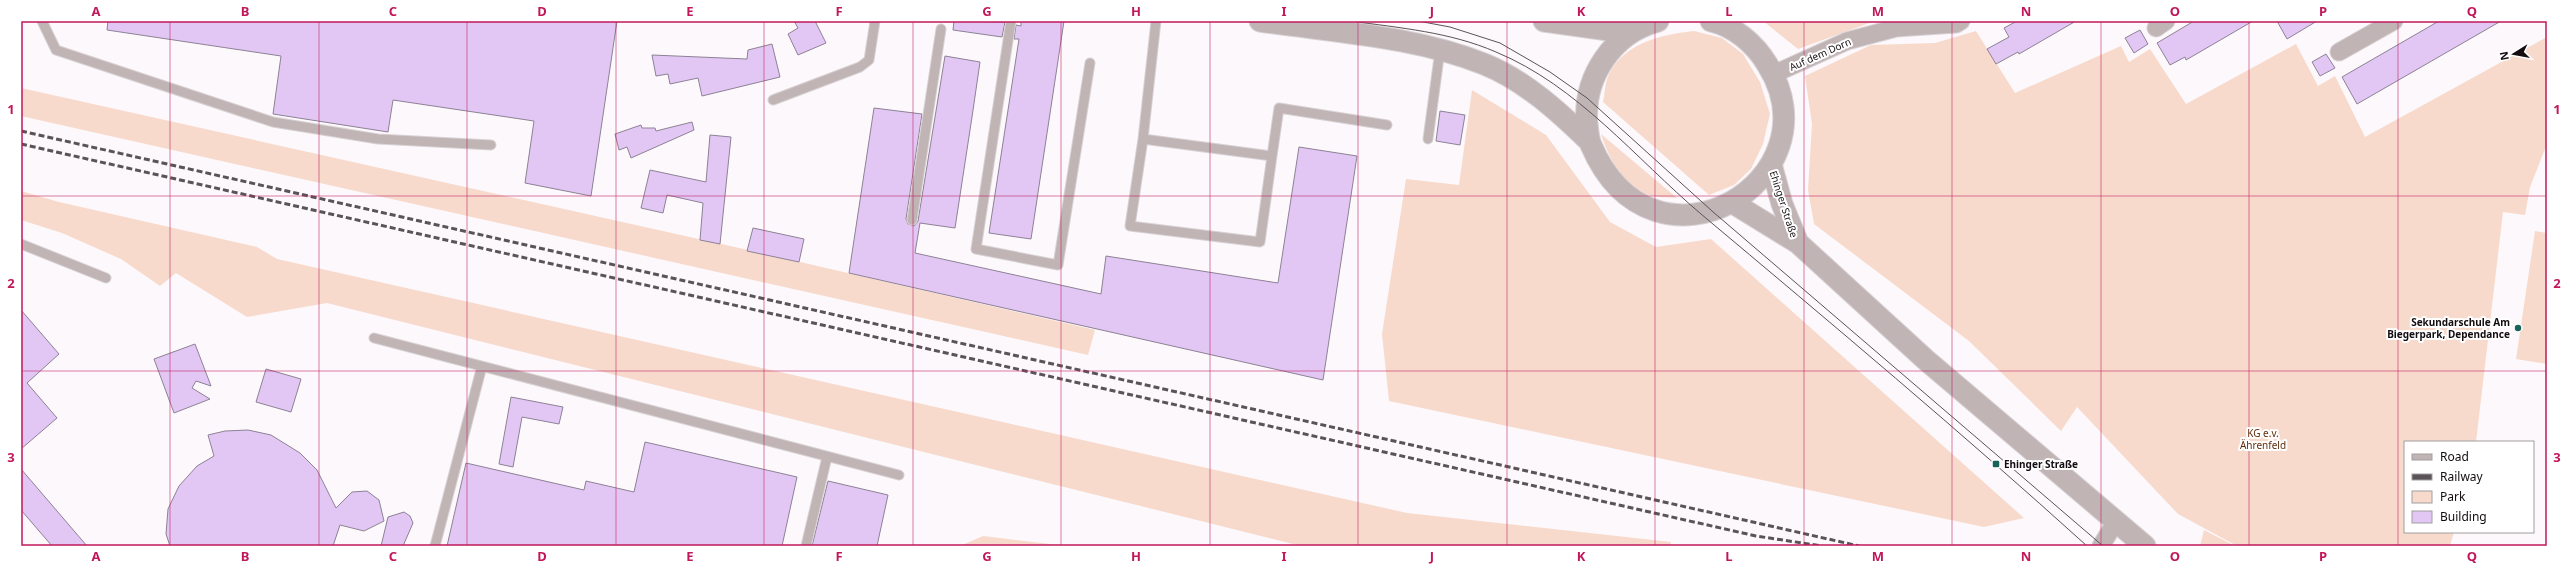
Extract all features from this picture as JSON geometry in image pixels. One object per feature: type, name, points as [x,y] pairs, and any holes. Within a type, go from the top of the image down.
[{"type":"street","points":[[1260,21],[1406,43],[1440,50],[1485,64],[1532,90],[1589,141]]},
{"type":"street","points":[[1544,21],[1630,33]]},
{"type":"street","points":[[1658,21],[1630,33],[1610,51],[1595,73],[1586,108],[1589,141],[1600,168],[1614,185],[1644,206],[1672,214],[1701,214],[1733,203],[1755,186],[1771,164],[1781,138],[1783,109],[1774,74],[1760,52],[1740,34],[1714,21]]},
{"type":"street","name":"Auf dem Dorn","points":[[1774,74],[1847,41],[1896,28],[1956,24],[1961,21]]},
{"type":"street","points":[[2339,52],[2390,22]]},
{"type":"street","name":"Ehinger Straße","points":[[1771,164],[1782,204],[1798,243]]},
{"type":"street","name":"Ehinger Straße","points":[[1733,203],[1798,243],[1926,360],[2145,546]]},
{"type":"street","points":[[2101,546],[2116,521]]},
{"type":"lane","points":[[42,21],[56,50],[273,122],[378,140],[491,145]]},
{"type":"lane","points":[[773,100],[860,67],[869,60],[875,21]]},
{"type":"lane","points":[[1011,21],[976,249],[1058,265],[1090,64]]},
{"type":"lane","points":[[1156,21],[1143,139],[1130,226],[1260,242],[1279,108],[1387,125]]},
{"type":"lane","points":[[912,220],[941,29]]},
{"type":"lane","points":[[1428,139],[1440,50]]},
{"type":"lane","points":[[1143,139],[1272,156]]},
{"type":"lane","points":[[21,244],[106,278]]},
{"type":"lane","points":[[374,338],[899,475]]},
{"type":"lane","points":[[435,546],[482,366]]},
{"type":"lane","points":[[806,546],[827,456]]},
{"type":"green space","points":[[1763,21],[1875,21],[1798,49]]},
{"type":"green space","points":[[1694,31],[1722,38],[1743,54],[1760,82],[1770,114],[1763,144],[1751,169],[1734,185],[1709,195],[1603,102],[1609,74],[1616,63],[1624,55],[1634,48],[1657,38],[1682,32]]},
{"type":"green space","name":"KG e.v. Ährenfeld","points":[[1976,31],[2015,93],[2121,46],[2129,62],[2150,49],[2186,104],[2296,44],[2318,86],[2335,76],[2365,137],[2547,37],[2547,144],[2530,187],[2525,215],[2503,212],[2476,441],[2404,441],[2404,533],[2454,533],[2450,546],[2237,546],[2178,514],[2077,407],[2061,431],[1969,341],[1814,224],[1808,190],[1812,124],[1805,76],[1871,45],[1935,43]]},
{"type":"green space","points":[[21,88],[748,250],[1095,330],[1088,355],[21,116]]},
{"type":"green space","points":[[1472,90],[1546,135],[1610,222],[1656,247],[1711,239],[2024,518],[1984,527],[1389,401],[1382,334],[1406,179],[1459,185]]},
{"type":"green space","points":[[1601,134],[1677,198],[1652,196],[1640,191],[1632,185],[1624,178],[1613,162]]},
{"type":"green space","points":[[21,191],[59,202],[257,247],[277,259],[1407,513],[1671,542],[1670,546],[1301,546],[327,303],[247,317],[176,273],[160,286],[121,259],[62,233],[21,220]]},
{"type":"green space","points":[[2535,231],[2547,233],[2547,364],[2516,359]]},
{"type":"green space","points":[[2204,530],[2235,546],[2200,546]]},
{"type":"green space","points":[[983,536],[1067,546],[960,546]]},
{"type":"building","points":[[108,21],[617,21],[591,196],[525,183],[534,121],[393,100],[388,132],[273,114],[281,56],[107,30]]},
{"type":"building","points":[[794,21],[815,21],[826,43],[798,55],[788,34],[798,28]]},
{"type":"building","points":[[954,21],[1005,22],[1002,37],[953,30]]},
{"type":"building","points":[[1021,21],[1064,21],[1031,239],[989,233],[1019,39],[1014,39],[1016,25],[1021,26]]},
{"type":"building","points":[[2017,21],[2076,21],[2019,54],[2018,52],[1996,64],[1987,49],[2009,37],[2004,28]]},
{"type":"building","points":[[2194,21],[2253,21],[2186,60],[2185,57],[2170,65],[2157,43]]},
{"type":"building","points":[[2277,21],[2317,21],[2287,39]]},
{"type":"building","points":[[2439,21],[2501,21],[2357,104],[2342,77]]},
{"type":"building","points":[[2140,30],[2148,44],[2134,53],[2125,38]]},
{"type":"building","points":[[772,44],[780,77],[702,96],[698,78],[670,84],[668,74],[656,76],[652,55],[747,59],[748,50]]},
{"type":"building","points":[[2326,54],[2335,68],[2320,76],[2312,62]]},
{"type":"building","points":[[945,56],[980,62],[972,117],[955,228],[920,223],[915,253],[1101,294],[1106,256],[1278,283],[1299,147],[1357,156],[1323,380],[849,273],[874,108],[922,114],[906,219],[908,224],[914,226],[918,221]]},
{"type":"building","points":[[1440,111],[1465,115],[1460,145],[1436,141]]},
{"type":"building","points":[[692,122],[694,130],[631,158],[627,147],[619,150],[615,134],[641,125],[642,128],[655,128],[656,131]]},
{"type":"building","points":[[710,135],[731,137],[720,244],[700,240],[703,203],[667,195],[663,213],[641,208],[650,170],[706,182]]},
{"type":"building","points":[[753,228],[804,239],[799,262],[747,251]]},
{"type":"building","points":[[21,310],[59,354],[27,383],[57,418],[21,449]]},
{"type":"building","points":[[195,344],[211,386],[196,381],[192,388],[210,399],[174,413],[154,359]]},
{"type":"building","points":[[266,369],[301,379],[291,412],[256,402]]},
{"type":"building","points":[[511,397],[563,407],[559,424],[522,417],[513,467],[499,464]]},
{"type":"building","points":[[248,430],[271,435],[300,453],[317,470],[336,508],[352,492],[367,491],[379,500],[384,521],[364,531],[340,525],[333,546],[170,546],[166,534],[168,509],[179,486],[197,466],[214,456],[208,435],[225,431]]},
{"type":"building","points":[[645,442],[797,477],[782,546],[447,546],[466,463],[584,490],[586,481],[634,492]]},
{"type":"building","points":[[21,469],[87,546],[52,546],[21,510]]},
{"type":"building","points":[[828,481],[888,495],[877,546],[812,546]]},
{"type":"building","points":[[404,512],[410,516],[413,523],[403,546],[381,546],[388,517]]},
{"type":"tram line","points":[[1351,21],[1443,35],[1479,45],[1526,66],[1553,84],[1579,103],[1701,214],[1944,420],[2087,546]]},
{"type":"tram line","points":[[1418,21],[1450,27],[1500,43],[1550,72],[1587,98],[1712,211],[2103,546]]},
{"type":"railway","points":[[21,131],[1859,546]]},
{"type":"railway","points":[[21,144],[1756,536],[1822,546]]},
{"type":"place","name":"Sekundarschule Am Biegerpark, Dependance","points":[[2518,328]]},
{"type":"place","name":"Ehinger Straße","points":[[1996,464]]}]
